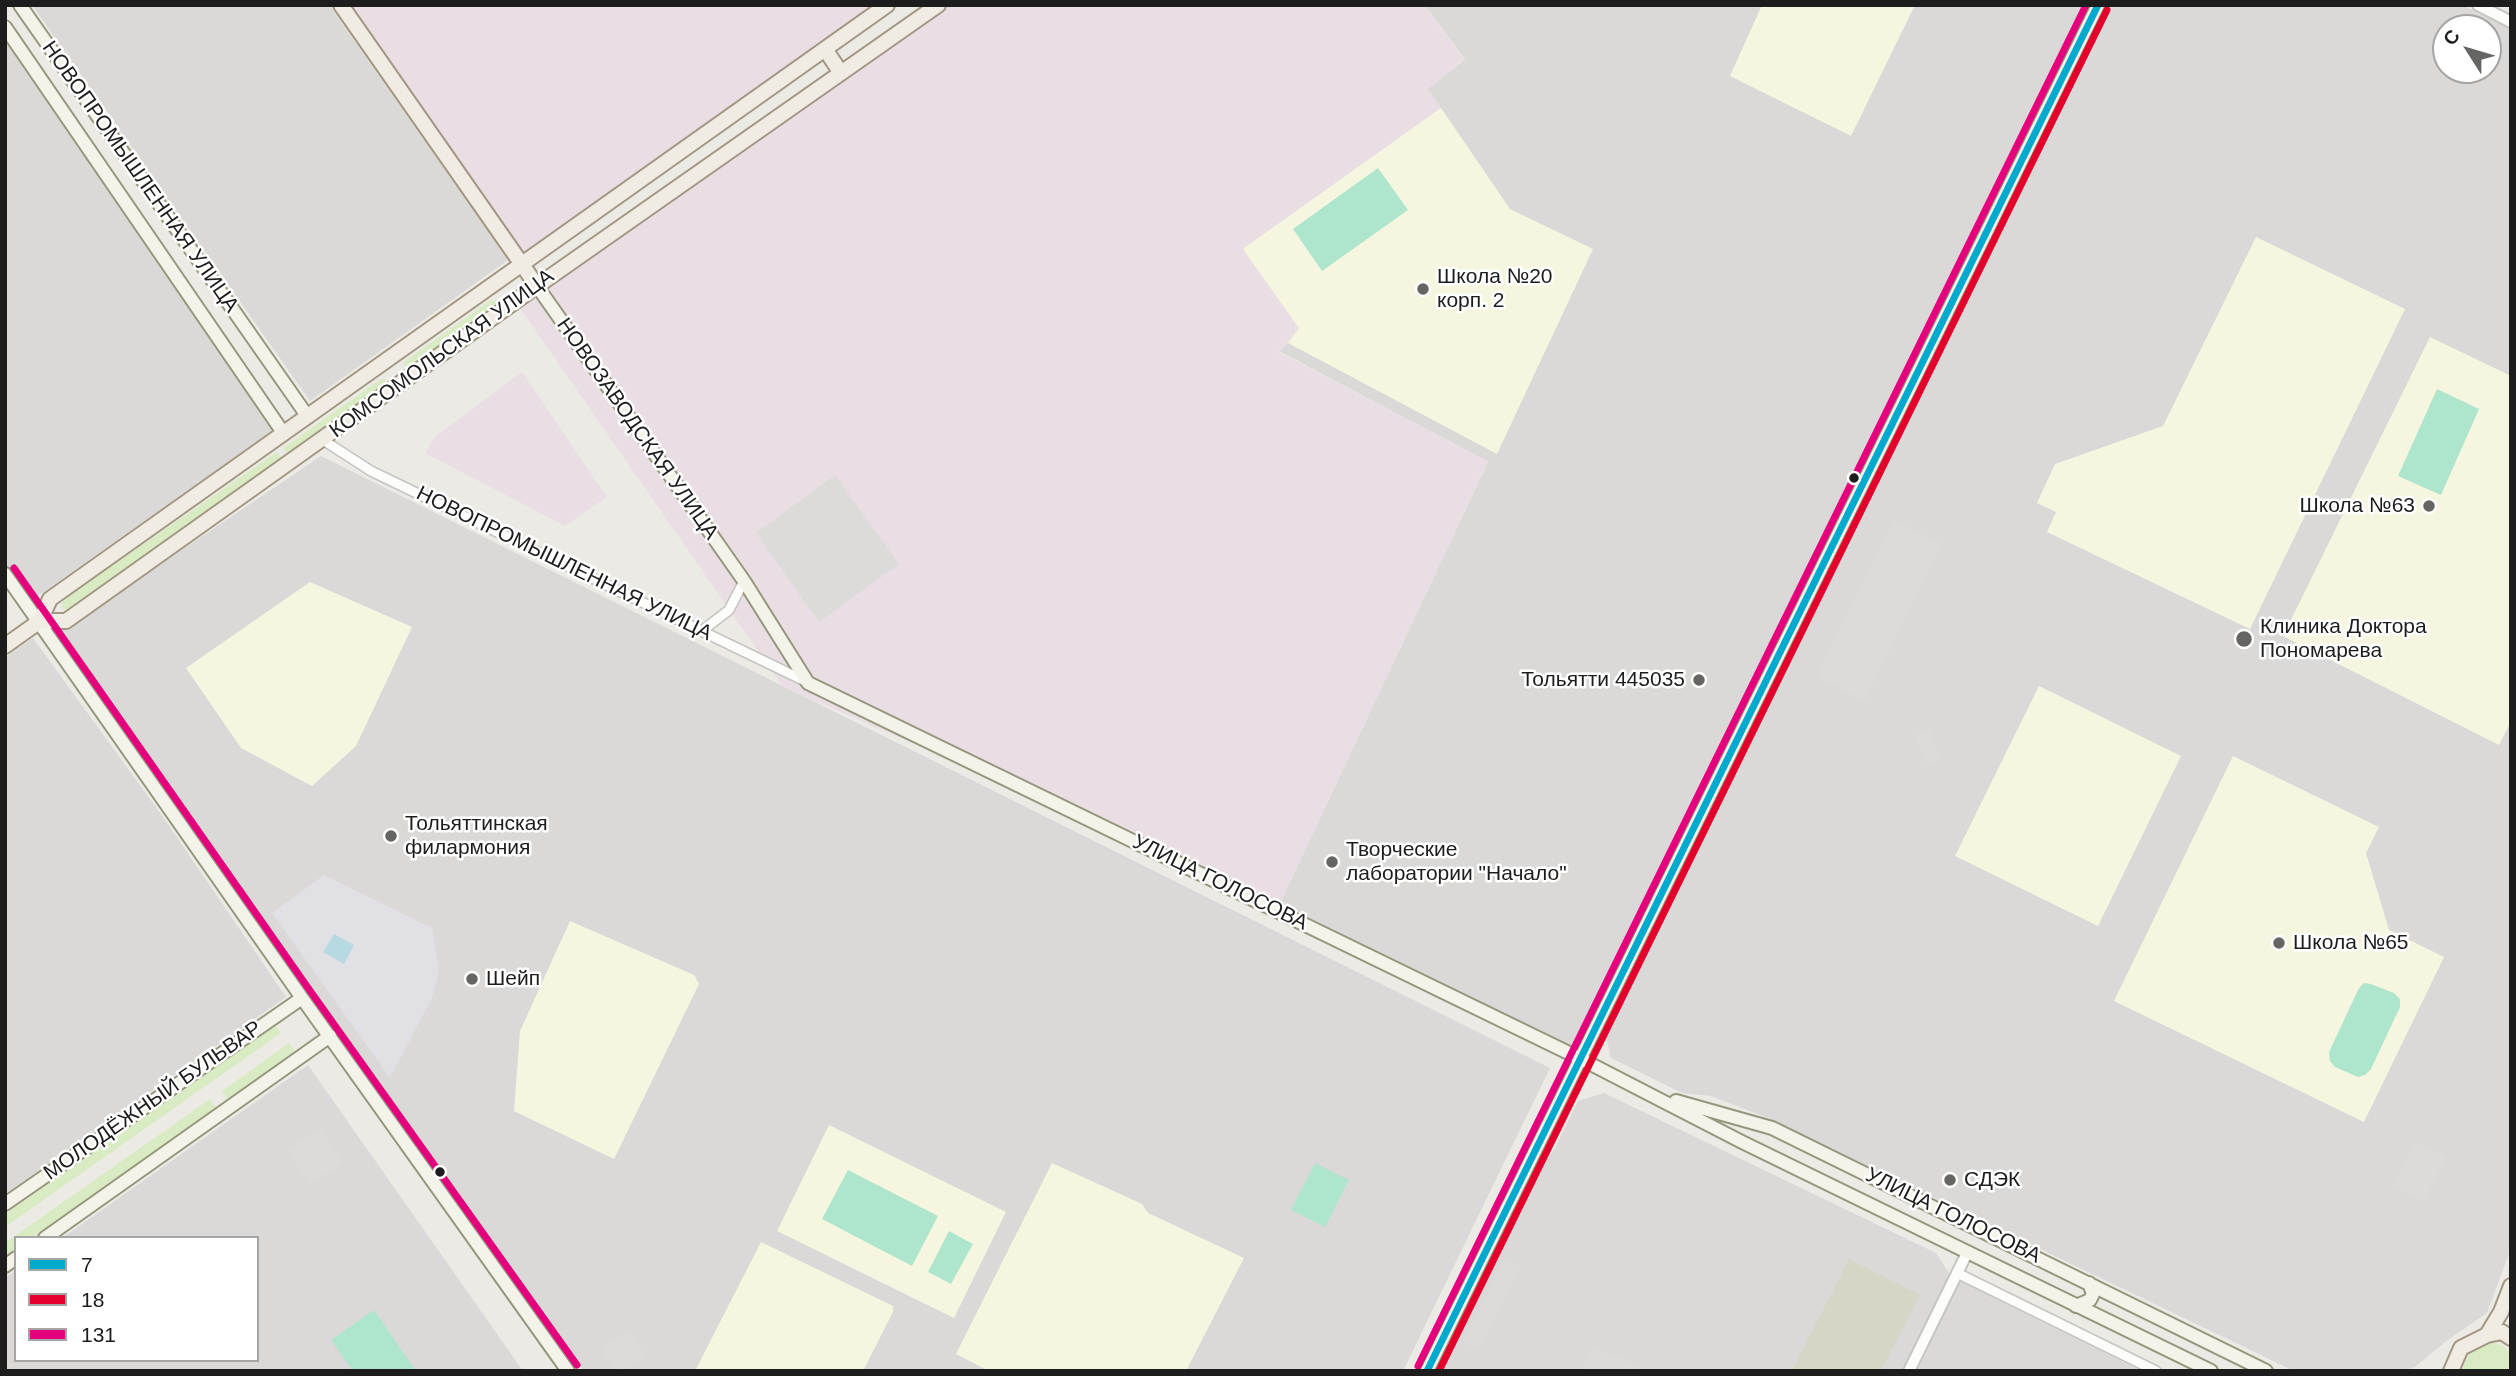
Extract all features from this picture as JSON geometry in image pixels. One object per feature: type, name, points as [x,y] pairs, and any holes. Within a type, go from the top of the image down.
[{"type":"main road","name":"НОВОПРОМЫШЛЕННАЯ УЛИЦА","points":[[20,5],[308,417]]},
{"type":"main road","name":"НОВОЗАВОДСКАЯ УЛИЦА","points":[[341,5],[744,581],[808,683]]},
{"type":"main road","name":"КОМСОМОЛЬСКАЯ УЛИЦА","points":[[5,646],[40,621],[50,598],[887,5]]},
{"type":"main road","name":"КОМСОМОЛЬСКАЯ УЛИЦА","points":[[40,621],[66,621],[938,5]]},
{"type":"main road","points":[[1426,1371],[2098,5]]},
{"type":"main road","name":"НОВОПРОМЫШЛЕННАЯ УЛИЦА","points":[[5,27],[284,434]]},
{"type":"main road","points":[[825,50],[841,73]]},
{"type":"main road","points":[[387,361],[403,383]]},
{"type":"main road","points":[[5,574],[568,1371]]},
{"type":"main road","name":"УЛИЦА ГОЛОСОВА","points":[[808,683],[1579,1058],[1967,1253],[2211,1371]]},
{"type":"main road","name":"МОЛОДЁЖНЫЙ БУЛЬВАР","points":[[5,1204],[302,998]]},
{"type":"main road","points":[[48,1236],[330,1036]]},
{"type":"main road","name":"УЛИЦА ГОЛОСОВА","points":[[1631,1085],[1686,1105],[1772,1128],[2266,1371]]},
{"type":"main road","points":[[1760,1150],[1762,1133],[1772,1128]]},
{"type":"main road","points":[[2076,1306],[2090,1300],[2093,1294],[2089,1283]]},
{"type":"main road","points":[[2487,1335],[2501,1312],[2511,1286]]},
{"type":"main road","points":[[2451,1371],[2461,1348],[2487,1335],[2502,1332],[2511,1338]]},
{"type":"street","points":[[2478,5],[2511,22]]},
{"type":"street","name":"НОВОПРОМЫШЛЕННАЯ УЛИЦА","points":[[323,440],[371,471],[808,683]]},
{"type":"street","points":[[703,630],[729,610],[744,581]]},
{"type":"street","points":[[1909,1371],[1967,1253]]},
{"type":"street","points":[[1957,1273],[2156,1371]]},
{"type":"shaded area","points":[[32,5],[329,5],[508,260],[310,401]]},
{"type":"shaded area","points":[[341,5],[887,5],[521,264]]},
{"type":"shaded area","points":[[948,5],[1425,5],[1465,60],[1428,89],[1441,108],[1243,249],[1299,328],[1279,352],[1488,461],[1280,903],[783,687],[520,308]]},
{"type":"shaded area","points":[[1425,5],[2082,5],[1572,1047],[1280,903],[1488,462],[1279,351],[1288,343],[1440,108],[1427,89],[1465,59]]},
{"type":"shaded area","points":[[1762,5],[1915,5],[1851,136],[1730,76]]},
{"type":"shaded area","points":[[2114,5],[2462,5],[2480,14],[2432,14],[2432,84],[2502,84],[2502,25],[2511,29],[2511,1248],[2487,1313],[2415,1367],[2402,1371],[2294,1371],[1770,1119],[1711,1096],[1682,1093],[1611,1058],[1606,1036]]},
{"type":"shaded area","points":[[5,39],[273,430],[32,600],[5,563]]},
{"type":"shaded area","name":"Школа №20 корп. 2","points":[[1441,108],[1510,209],[1593,249],[1497,454],[1288,343],[1299,328],[1243,249]]},
{"type":"shaded area","points":[[2256,237],[2405,309],[2250,629],[2047,532],[2056,512],[2037,503],[2055,464],[2163,426]]},
{"type":"shaded area","name":"Школа №63","points":[[2430,337],[2511,376],[2511,721],[2499,745],[2283,636]]},
{"type":"shaded area","points":[[522,372],[607,497],[565,526],[425,453],[436,436]]},
{"type":"shaded area","points":[[321,456],[1550,1068],[1403,1371],[584,1371],[59,633]]},
{"type":"shaded area","points":[[835,475],[899,564],[819,622],[756,533]]},
{"type":"shaded area","points":[[1894,520],[1943,544],[1865,701],[1816,676]]},
{"type":"shaded area","points":[[310,582],[412,627],[356,746],[312,786],[241,748],[186,668]]},
{"type":"shaded area","points":[[33,638],[163,817],[286,997],[5,1194],[5,658]]},
{"type":"shaded area","points":[[2039,686],[2181,756],[2098,926],[1955,856]]},
{"type":"shaded area","points":[[1931,729],[1940,760],[1925,764],[1916,733]]},
{"type":"shaded area","name":"Школа №65","points":[[2233,756],[2379,827],[2366,853],[2389,930],[2444,957],[2364,1122],[2114,1001]]},
{"type":"shaded area","points":[[324,875],[432,928],[439,972],[432,998],[390,1078],[272,913]]},
{"type":"shaded area","points":[[570,921],[694,975],[699,984],[614,1159],[514,1111],[520,1031]]},
{"type":"shaded area","points":[[308,1065],[523,1371],[5,1371],[5,1278],[14,1271],[14,1362],[259,1362],[259,1236],[65,1236]]},
{"type":"shaded area","points":[[1604,1093],[1936,1253],[1950,1275],[1903,1371],[1437,1371],[1536,1172],[1554,1150],[1578,1101]]},
{"type":"shaded area","points":[[829,1125],[1006,1212],[954,1318],[777,1231]]},
{"type":"shaded area","points":[[321,1128],[343,1162],[309,1185],[287,1151]]},
{"type":"shaded area","points":[[2416,1142],[2446,1158],[2424,1201],[2393,1185]]},
{"type":"shaded area","points":[[1052,1163],[1142,1204],[1148,1213],[1244,1258],[1186,1371],[989,1371],[956,1354]]},
{"type":"shaded area","points":[[761,1242],[893,1306],[893,1312],[863,1371],[695,1371]]},
{"type":"shaded area","points":[[1505,1258],[1521,1266],[1479,1351],[1463,1343]]},
{"type":"shaded area","points":[[1849,1259],[1920,1295],[1881,1371],[1792,1371]]},
{"type":"shaded area","points":[[1960,1281],[2142,1371],[1917,1371]]},
{"type":"shaded area","points":[[629,1330],[647,1356],[625,1371],[616,1371],[601,1348]]},
{"type":"shaded area","points":[[1593,1346],[1649,1371],[1582,1371]]},
{"type":"green space","points":[[1378,168],[1408,210],[1322,271],[1293,229]]},
{"type":"green space","points":[[491,300],[496,301],[498,306],[408,370],[406,368],[404,362]]},
{"type":"green space","points":[[381,379],[385,379],[387,385],[290,456],[283,448]]},
{"type":"green space","points":[[2437,389],[2479,409],[2441,495],[2398,476]]},
{"type":"green space","points":[[277,452],[284,460],[70,610],[63,609],[61,606],[64,599]]},
{"type":"green space","points":[[2364,983],[2394,993],[2400,999],[2400,1007],[2371,1069],[2358,1077],[2335,1067],[2330,1061],[2329,1052],[2359,988]]},
{"type":"green space","points":[[275,1025],[281,1033],[5,1227],[5,1214]]},
{"type":"green space","points":[[289,1043],[295,1051],[228,1099],[222,1091]]},
{"type":"green space","points":[[210,1099],[216,1108],[35,1236],[15,1236]]},
{"type":"green space","points":[[1315,1163],[1349,1180],[1325,1227],[1291,1210]]},
{"type":"green space","points":[[848,1170],[938,1216],[912,1266],[822,1219]]},
{"type":"green space","points":[[949,1231],[973,1244],[951,1284],[928,1272]]},
{"type":"green space","points":[[14,1237],[14,1250],[5,1257],[5,1243]]},
{"type":"green space","points":[[374,1310],[416,1371],[353,1371],[331,1340]]},
{"type":"green space","points":[[2491,1342],[2503,1346],[2511,1353],[2511,1371],[2462,1371],[2469,1352],[2478,1345]]},
{"type":"water","points":[[334,934],[354,945],[344,964],[323,952]]},
{"type":"transit line","name":"131","points":[[1418,1366],[2086,5]]},
{"type":"transit line","name":"7","points":[[1427,1371],[2098,5]]},
{"type":"transit line","name":"18","points":[[1439,1371],[2107,10]]},
{"type":"transit line","name":"131","points":[[14,568],[577,1365]]},
{"type":"place","name":"Школа №20 корп. 2","points":[[1423,289]]},
{"type":"place","name":"Школа №63","points":[[2429,506]]},
{"type":"place","name":"Клиника Доктора Пономарева","points":[[2244,639]]},
{"type":"place","name":"Тольятти 445035","points":[[1699,680]]},
{"type":"place","name":"Тольяттинская филармония","points":[[391,836]]},
{"type":"place","name":"Творческие лаборатории \"Начало\"","points":[[1332,862]]},
{"type":"place","name":"Школа №65","points":[[2279,943]]},
{"type":"place","name":"Шейп","points":[[472,979]]},
{"type":"place","name":"СДЭК","points":[[1950,1180]]}]
